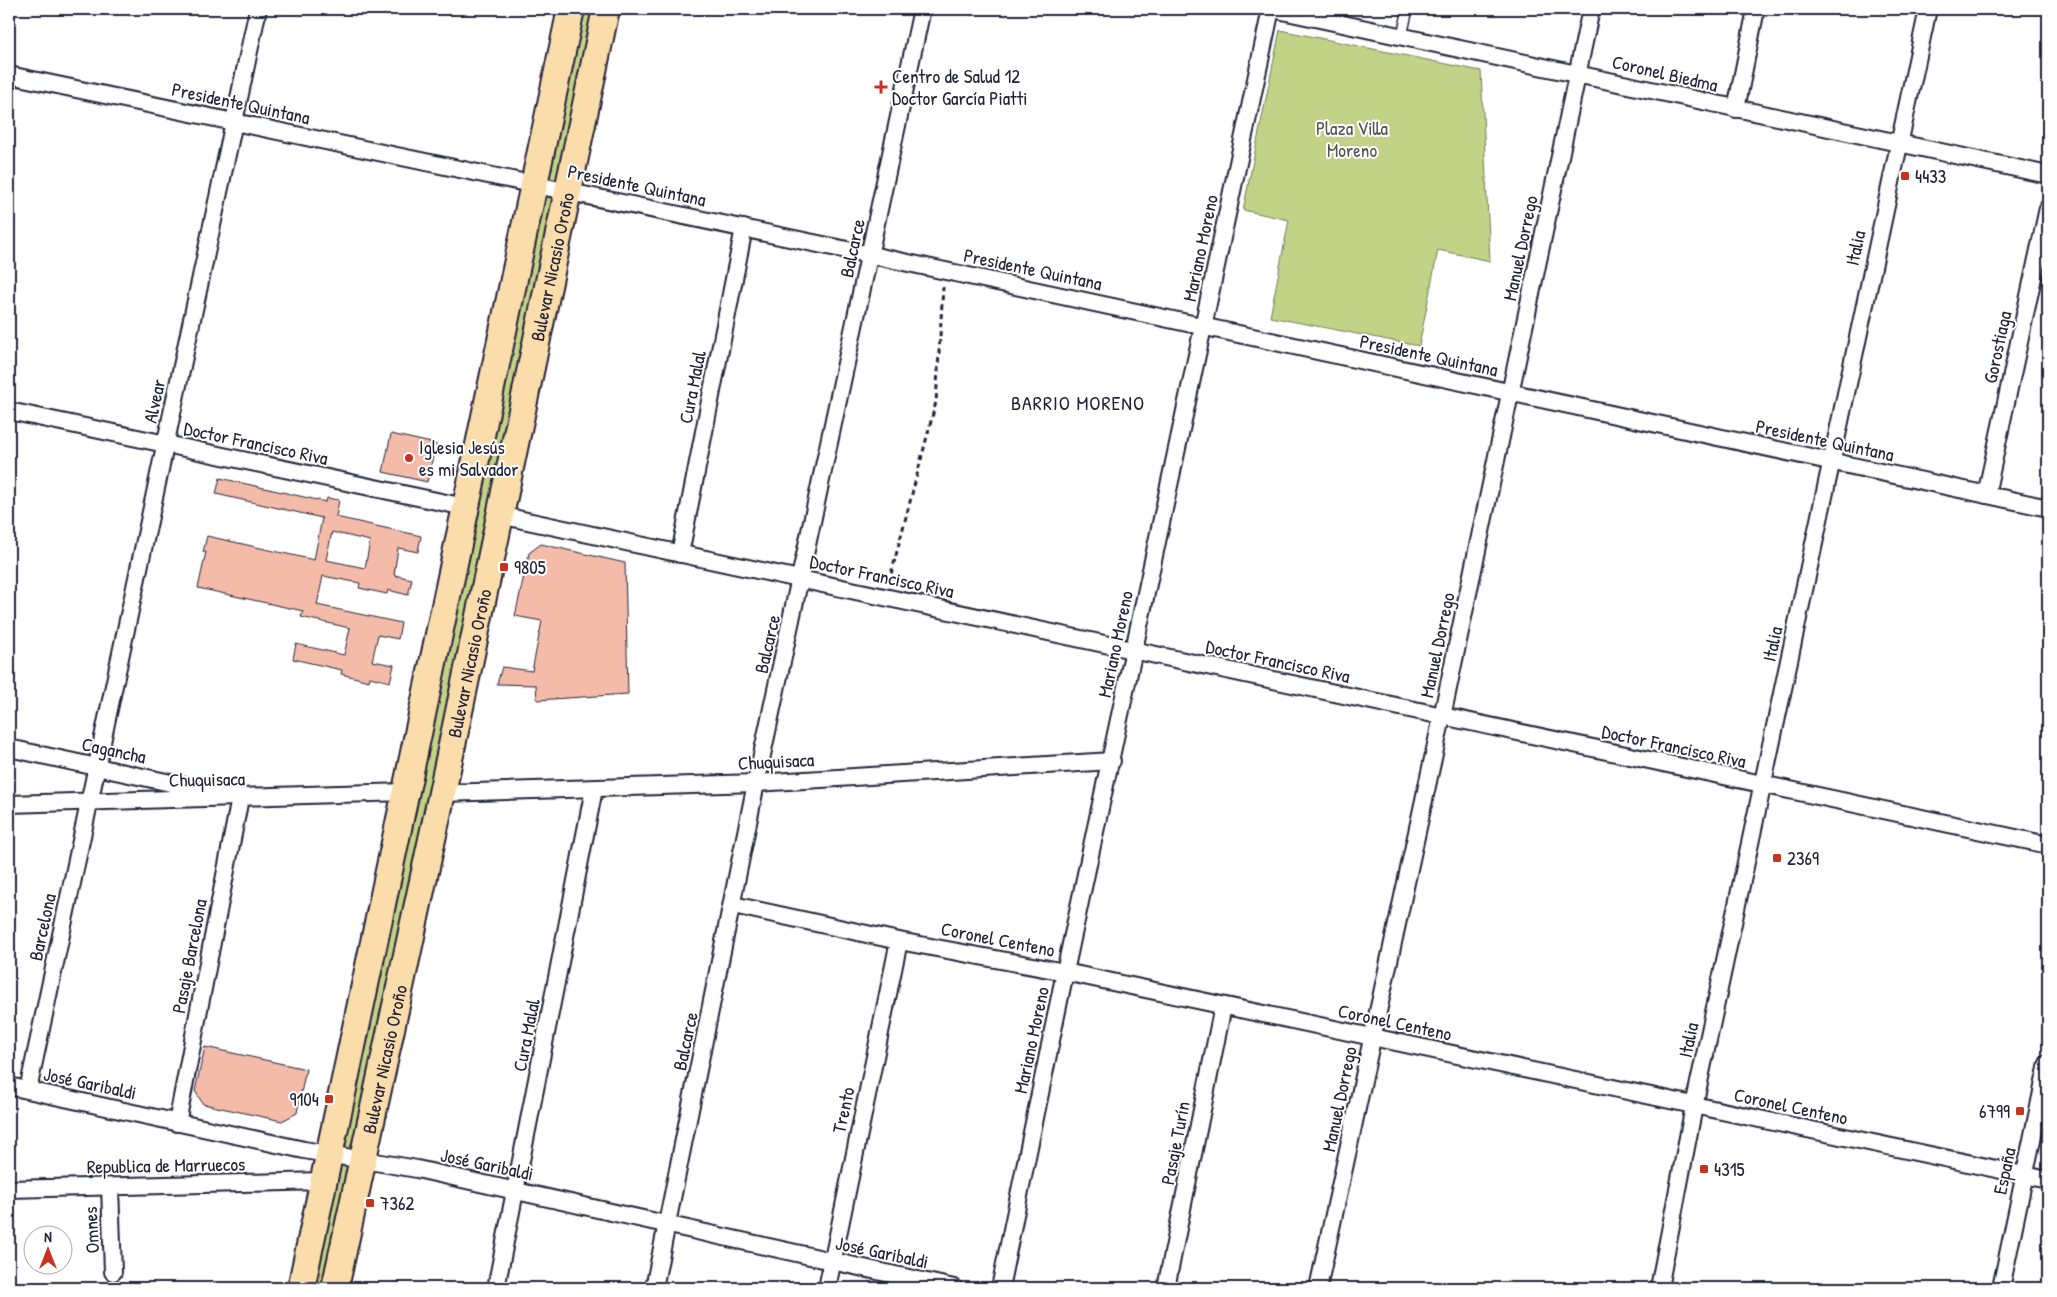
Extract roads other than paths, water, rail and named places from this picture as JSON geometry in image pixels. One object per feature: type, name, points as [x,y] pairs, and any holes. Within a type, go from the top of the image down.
[{"type":"main road","name":"Bulevar Nicasio Oroño","points":[[301,1288],[570,9]]},
{"type":"main road","name":"Bulevar Nicasio Oroño","points":[[335,1288],[442,793],[606,9]]},
{"type":"street","name":"Alvear","points":[[89,801],[258,9]]},
{"type":"street","name":"Balcarce","points":[[654,1288],[733,905],[756,783],[802,579],[922,9]]},
{"type":"street","name":"Coronel Biedma","points":[[1272,9],[2048,175]]},
{"type":"street","name":"Mariano Moreno","points":[[1000,1288],[1065,972],[1112,761],[1134,650],[1272,9]]},
{"type":"street","name":"Manuel Dorrego","points":[[1318,1288],[1442,717],[1591,9]]},
{"type":"street","points":[[1736,109],[1756,9]]},
{"type":"street","name":"Italia","points":[[1659,1288],[1694,1106],[1830,461],[1928,9]]},
{"type":"street","name":"Presidente Quintana","points":[[9,74],[871,254],[2048,508]]},
{"type":"street","name":"Gorostiaga","points":[[1986,495],[2048,208]]},
{"type":"street","name":"Cura Malal","points":[[680,554],[744,228]]},
{"type":"street","name":"Doctor Francisco Riva","points":[[9,411],[465,507]]},
{"type":"street","name":"Doctor Francisco Riva","points":[[499,516],[2048,845]]},
{"type":"street","name":"Cagancha","points":[[9,748],[240,798]]},
{"type":"street","name":"Chuquisaca","points":[[442,793],[756,783],[1112,761]]},
{"type":"street","name":"Cura Malal","points":[[496,1288],[594,789]]},
{"type":"street","name":"Chuquisaca","points":[[9,804],[406,792]]},
{"type":"street","name":"Pasaje Barcelona","points":[[177,1123],[240,798]]},
{"type":"street","name":"Barcelona","points":[[28,1090],[89,801]]},
{"type":"street","name":"Coronel Centeno","points":[[733,905],[899,941],[1065,972],[2048,1180]]},
{"type":"street","name":"Trento","points":[[827,1288],[899,941]]},
{"type":"street","name":"Pasaje Turín","points":[[1166,1288],[1223,1006]]},
{"type":"street","name":"España","points":[[2001,1288],[2048,1063]]},
{"type":"street","name":"José Garibaldi","points":[[9,1086],[177,1123],[667,1223],[832,1262],[954,1288]]},
{"type":"street","name":"Republica de Marruecos","points":[[9,1189],[323,1181]]},
{"type":"street","name":"Omnes","points":[[110,1186],[113,1272]]},
{"type":"lane","points":[[1402,36],[1408,9]]},
{"type":"place","name":"Centro de Salud 12 Doctor García Piatti","points":[[881,87]]},
{"type":"place","name":"4433","points":[[1905,176]]},
{"type":"place","name":"Iglesia Jesús es mi Salvador","points":[[409,458]]},
{"type":"place","name":"9805","points":[[504,567]]},
{"type":"place","name":"2369","points":[[1777,858]]},
{"type":"place","name":"9104","points":[[329,1099]]},
{"type":"place","name":"6799","points":[[2020,1111]]},
{"type":"place","name":"4315","points":[[1704,1169]]},
{"type":"place","name":"7362","points":[[370,1203]]},
{"type":"district","name":"BARRIO MORENO","points":[[1078,403]]},
{"type":"park label","name":"Plaza Villa Moreno","points":[[1352,139]]}]
